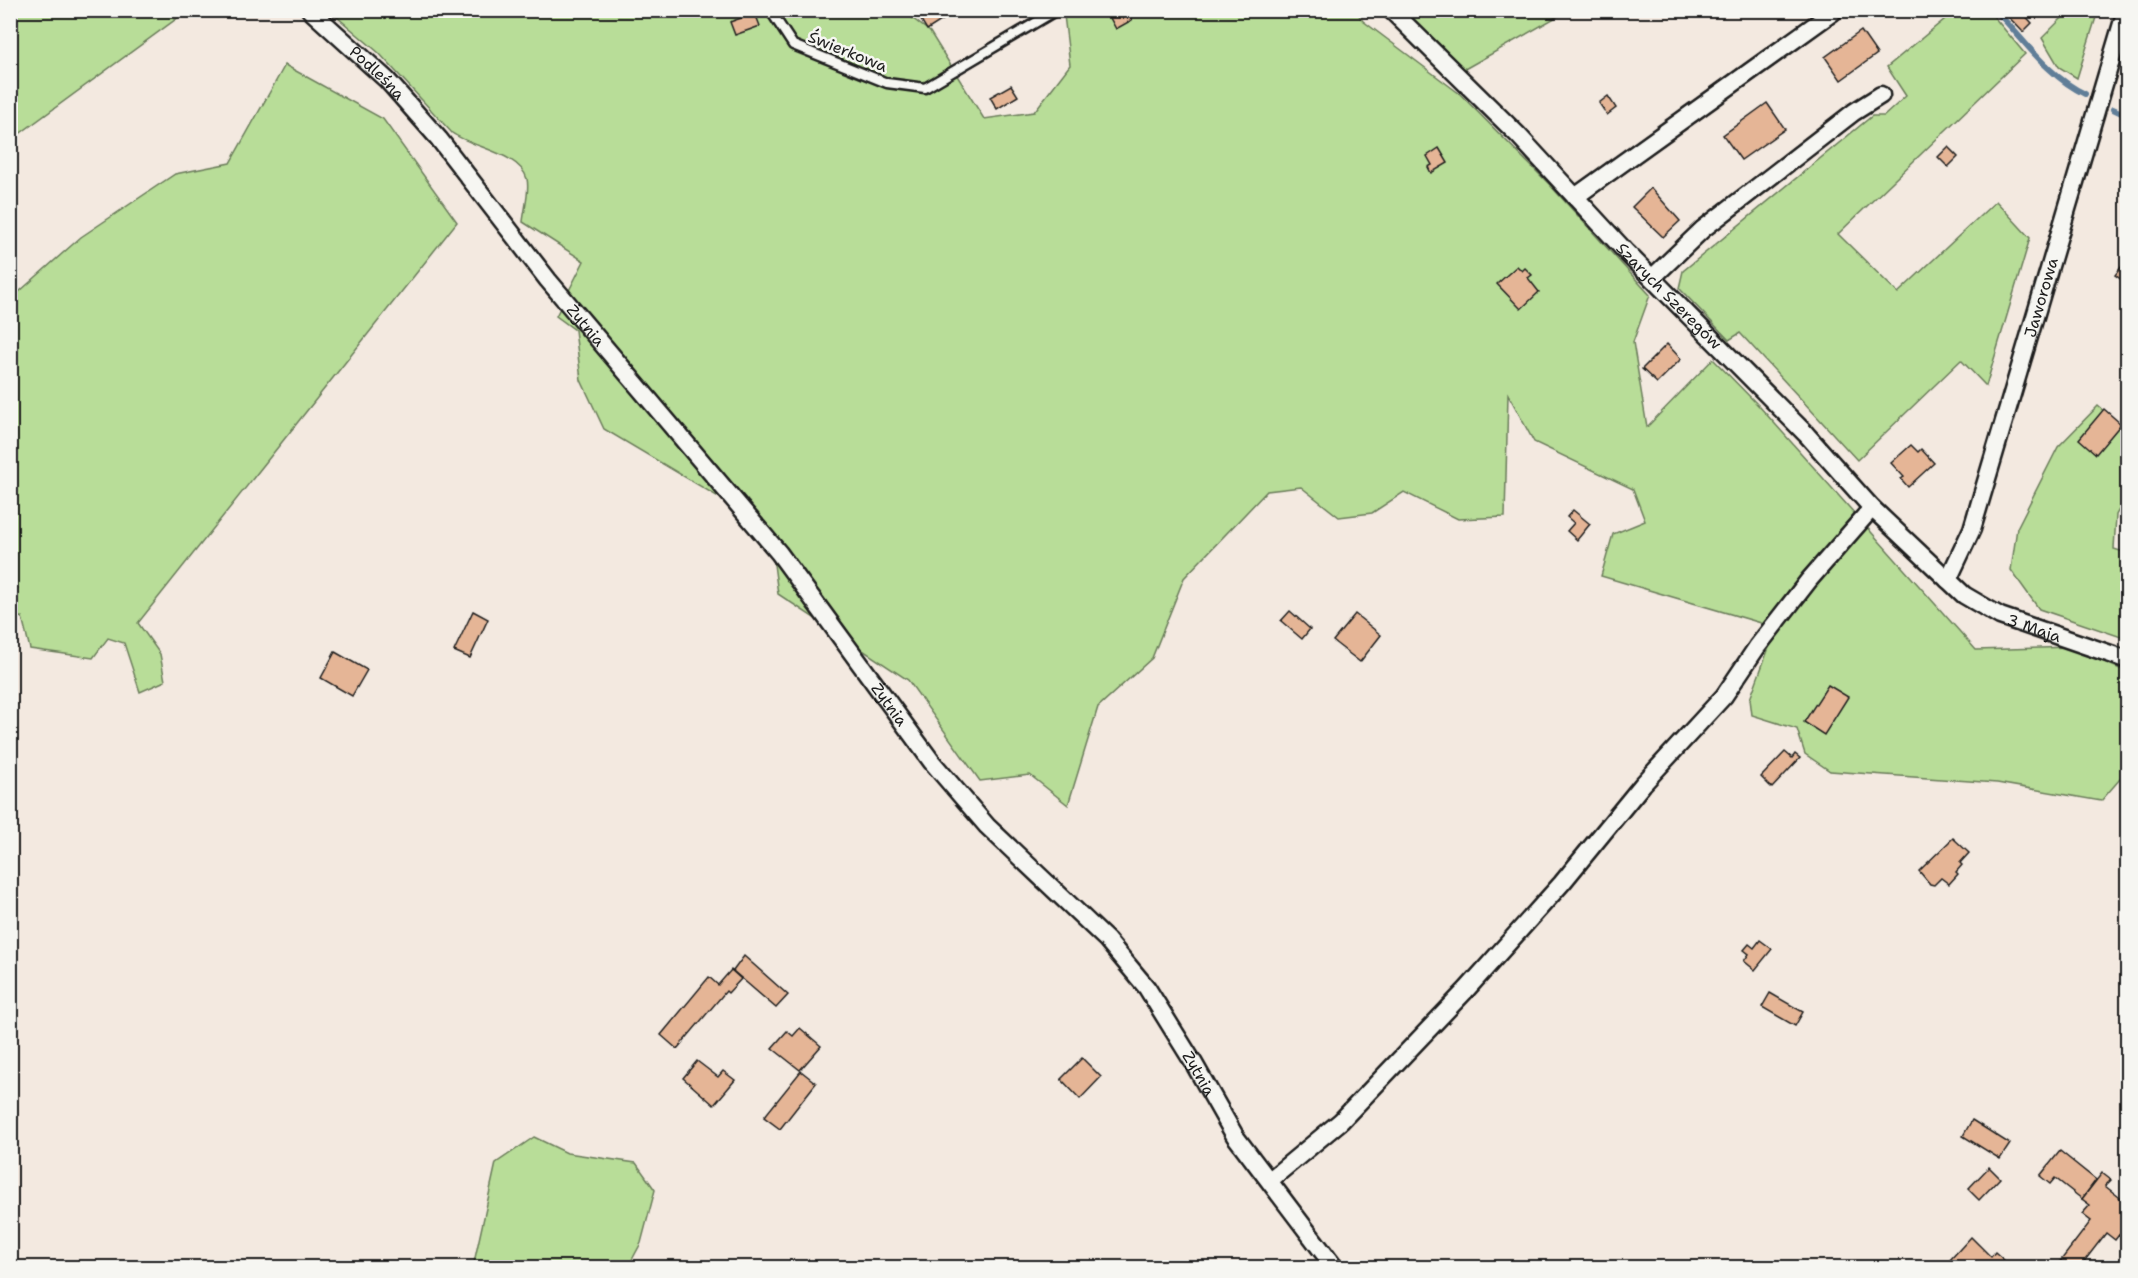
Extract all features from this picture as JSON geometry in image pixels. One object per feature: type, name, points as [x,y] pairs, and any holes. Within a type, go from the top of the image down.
[{"type":"street","name":"Podleśna","points":[[310,10],[387,80],[439,140]]},
{"type":"street","name":"Szarych Szeregów","points":[[1390,10],[1518,135],[1652,278],[1806,434],[1872,508],[1948,580]]},
{"type":"street","name":"Jaworowa","points":[[1948,580],[1972,529],[2126,10]]},
{"type":"street","points":[[1575,197],[1833,12]]},
{"type":"street","points":[[1652,278],[1703,229],[1854,112],[1881,95]]},
{"type":"street","name":"Żytnia","points":[[439,140],[548,280],[779,553],[932,762],[987,826],[1107,940],[1147,988],[1235,1136],[1335,1268]]},
{"type":"street","points":[[1270,1180],[1341,1121],[1467,989],[1562,883],[1643,784],[1724,696],[1757,646],[1809,580],[1872,508]]},
{"type":"street","name":"3 Maja","points":[[1948,580],[1981,607],[2000,616],[2127,660]]},
{"type":"lane","name":"Świerkowa","points":[[770,10],[793,45],[887,84],[925,88],[1056,10]]},
{"type":"green space","points":[[11,10],[187,10],[187,11],[11,140]]},
{"type":"green space","points":[[1956,10],[1989,11],[2025,54],[1838,234],[1898,293],[1996,201],[2030,238],[1986,386],[1961,360],[1857,460],[1740,333],[1729,340],[1679,288],[1683,271],[1872,116],[1884,116],[1906,96],[1887,67]]},
{"type":"green space","points":[[2070,10],[2098,11],[2077,78],[2059,67],[2042,38]]},
{"type":"green space","points":[[330,11],[903,11],[930,32],[984,119],[1034,112],[1070,65],[1064,15],[1072,11],[1356,11],[1363,21],[1460,94],[1549,184],[1650,295],[1633,342],[1647,427],[1713,359],[1759,406],[1976,650],[2070,647],[2127,672],[2127,771],[2101,801],[1997,783],[1830,771],[1805,754],[1797,729],[1752,715],[1750,699],[1771,642],[1761,623],[1601,576],[1613,534],[1645,521],[1633,489],[1534,442],[1508,394],[1505,517],[1458,519],[1404,492],[1372,513],[1339,517],[1301,487],[1267,491],[1184,578],[1152,658],[1098,707],[1068,805],[1030,775],[980,781],[908,680],[778,594],[769,527],[604,429],[581,380],[575,330],[556,316],[584,261],[523,222],[528,189],[523,170],[506,157],[452,133],[379,53]]},
{"type":"green space","points":[[1402,11],[1567,11],[1463,70]]},
{"type":"green space","points":[[285,65],[383,119],[457,222],[138,623],[160,654],[165,681],[140,692],[124,643],[108,638],[93,658],[30,649],[22,617],[11,618],[11,591],[18,588],[10,581],[11,299],[81,237],[175,174],[230,163]]},
{"type":"green space","points":[[2098,406],[2123,428],[2127,441],[2127,495],[2116,515],[2114,549],[2127,553],[2127,639],[2039,609],[2011,570],[2017,528],[2058,447]]},
{"type":"green space","points":[[534,1137],[567,1153],[636,1163],[655,1190],[641,1243],[628,1267],[473,1267],[496,1163]]},
{"type":"building","points":[[915,10],[949,10],[952,14],[927,30]]},
{"type":"building","points":[[1120,10],[1127,10],[1132,20],[1116,29],[1109,16]]},
{"type":"building","points":[[2002,10],[2020,10],[2032,23],[2023,32]]},
{"type":"building","points":[[755,13],[760,26],[735,35],[730,22]]},
{"type":"building","points":[[1861,31],[1877,54],[1841,80],[1825,57]]},
{"type":"building","points":[[1011,85],[1018,96],[997,109],[990,97]]},
{"type":"building","points":[[1608,96],[1616,108],[1607,115],[1599,103]]},
{"type":"building","points":[[1767,103],[1785,129],[1741,160],[1723,135]]},
{"type":"building","points":[[1948,147],[1958,157],[1948,167],[1938,157]]},
{"type":"building","points":[[1439,148],[1448,163],[1431,173],[1428,167],[1432,165],[1427,156]]},
{"type":"building","points":[[1651,188],[1680,221],[1663,237],[1632,207]]},
{"type":"building","points":[[1517,266],[1522,271],[1525,268],[1532,275],[1528,278],[1539,292],[1521,309],[1497,284]]},
{"type":"building","points":[[2122,266],[2128,270],[2128,284],[2115,275]]},
{"type":"building","points":[[1667,344],[1681,359],[1657,383],[1642,369]]},
{"type":"building","points":[[2104,409],[2121,424],[2096,454],[2079,439]]},
{"type":"building","points":[[1911,445],[1918,452],[1921,449],[1934,463],[1908,487],[1901,479],[1904,477],[1891,463]]},
{"type":"building","points":[[1573,510],[1590,524],[1577,540],[1567,531],[1574,523],[1567,517]]},
{"type":"building","points":[[473,611],[488,619],[470,658],[454,651]]},
{"type":"building","points":[[1290,611],[1310,629],[1302,639],[1281,621]]},
{"type":"building","points":[[1355,614],[1381,635],[1360,662],[1333,641]]},
{"type":"building","points":[[335,652],[367,670],[352,696],[321,678]]},
{"type":"building","points":[[1828,685],[1848,697],[1824,735],[1804,722]]},
{"type":"building","points":[[1785,752],[1792,758],[1795,754],[1800,758],[1772,788],[1761,777]]},
{"type":"building","points":[[1953,838],[1969,853],[1960,863],[1962,865],[1956,872],[1958,874],[1949,884],[1941,878],[1934,885],[1930,884],[1919,871]]},
{"type":"building","points":[[1760,940],[1772,949],[1755,970],[1744,961],[1749,954],[1744,950],[1749,944],[1754,948]]},
{"type":"building","points":[[744,956],[788,995],[776,1008],[733,971]]},
{"type":"building","points":[[731,970],[741,979],[728,993],[726,991],[677,1049],[661,1035],[709,977],[718,985]]},
{"type":"building","points":[[1770,993],[1803,1012],[1795,1026],[1762,1007]]},
{"type":"building","points":[[800,1028],[821,1046],[800,1070],[772,1048],[787,1031],[793,1036]]},
{"type":"building","points":[[1082,1058],[1101,1077],[1080,1099],[1061,1079]]},
{"type":"building","points":[[697,1061],[718,1077],[723,1071],[735,1080],[714,1105],[683,1078]]},
{"type":"building","points":[[801,1071],[816,1083],[780,1129],[764,1117]]},
{"type":"building","points":[[1972,1120],[2010,1144],[2000,1159],[1963,1136]]},
{"type":"building","points":[[2060,1151],[2096,1180],[2082,1199],[2055,1178],[2050,1184],[2040,1176]]},
{"type":"building","points":[[1989,1167],[2000,1178],[1979,1200],[1968,1189]]},
{"type":"building","points":[[2102,1173],[2111,1180],[2105,1186],[2128,1204],[2128,1223],[2115,1240],[2106,1233],[2079,1268],[2055,1268],[2091,1221],[2082,1214],[2090,1205],[2082,1199]]},
{"type":"building","points":[[1971,1237],[1991,1257],[1995,1252],[2004,1260],[1998,1268],[1959,1268],[1950,1260]]},
{"type":"waterway","points":[[1995,10],[2047,67],[2085,94]]},
{"type":"waterway","points":[[2113,109],[2128,116]]}]
